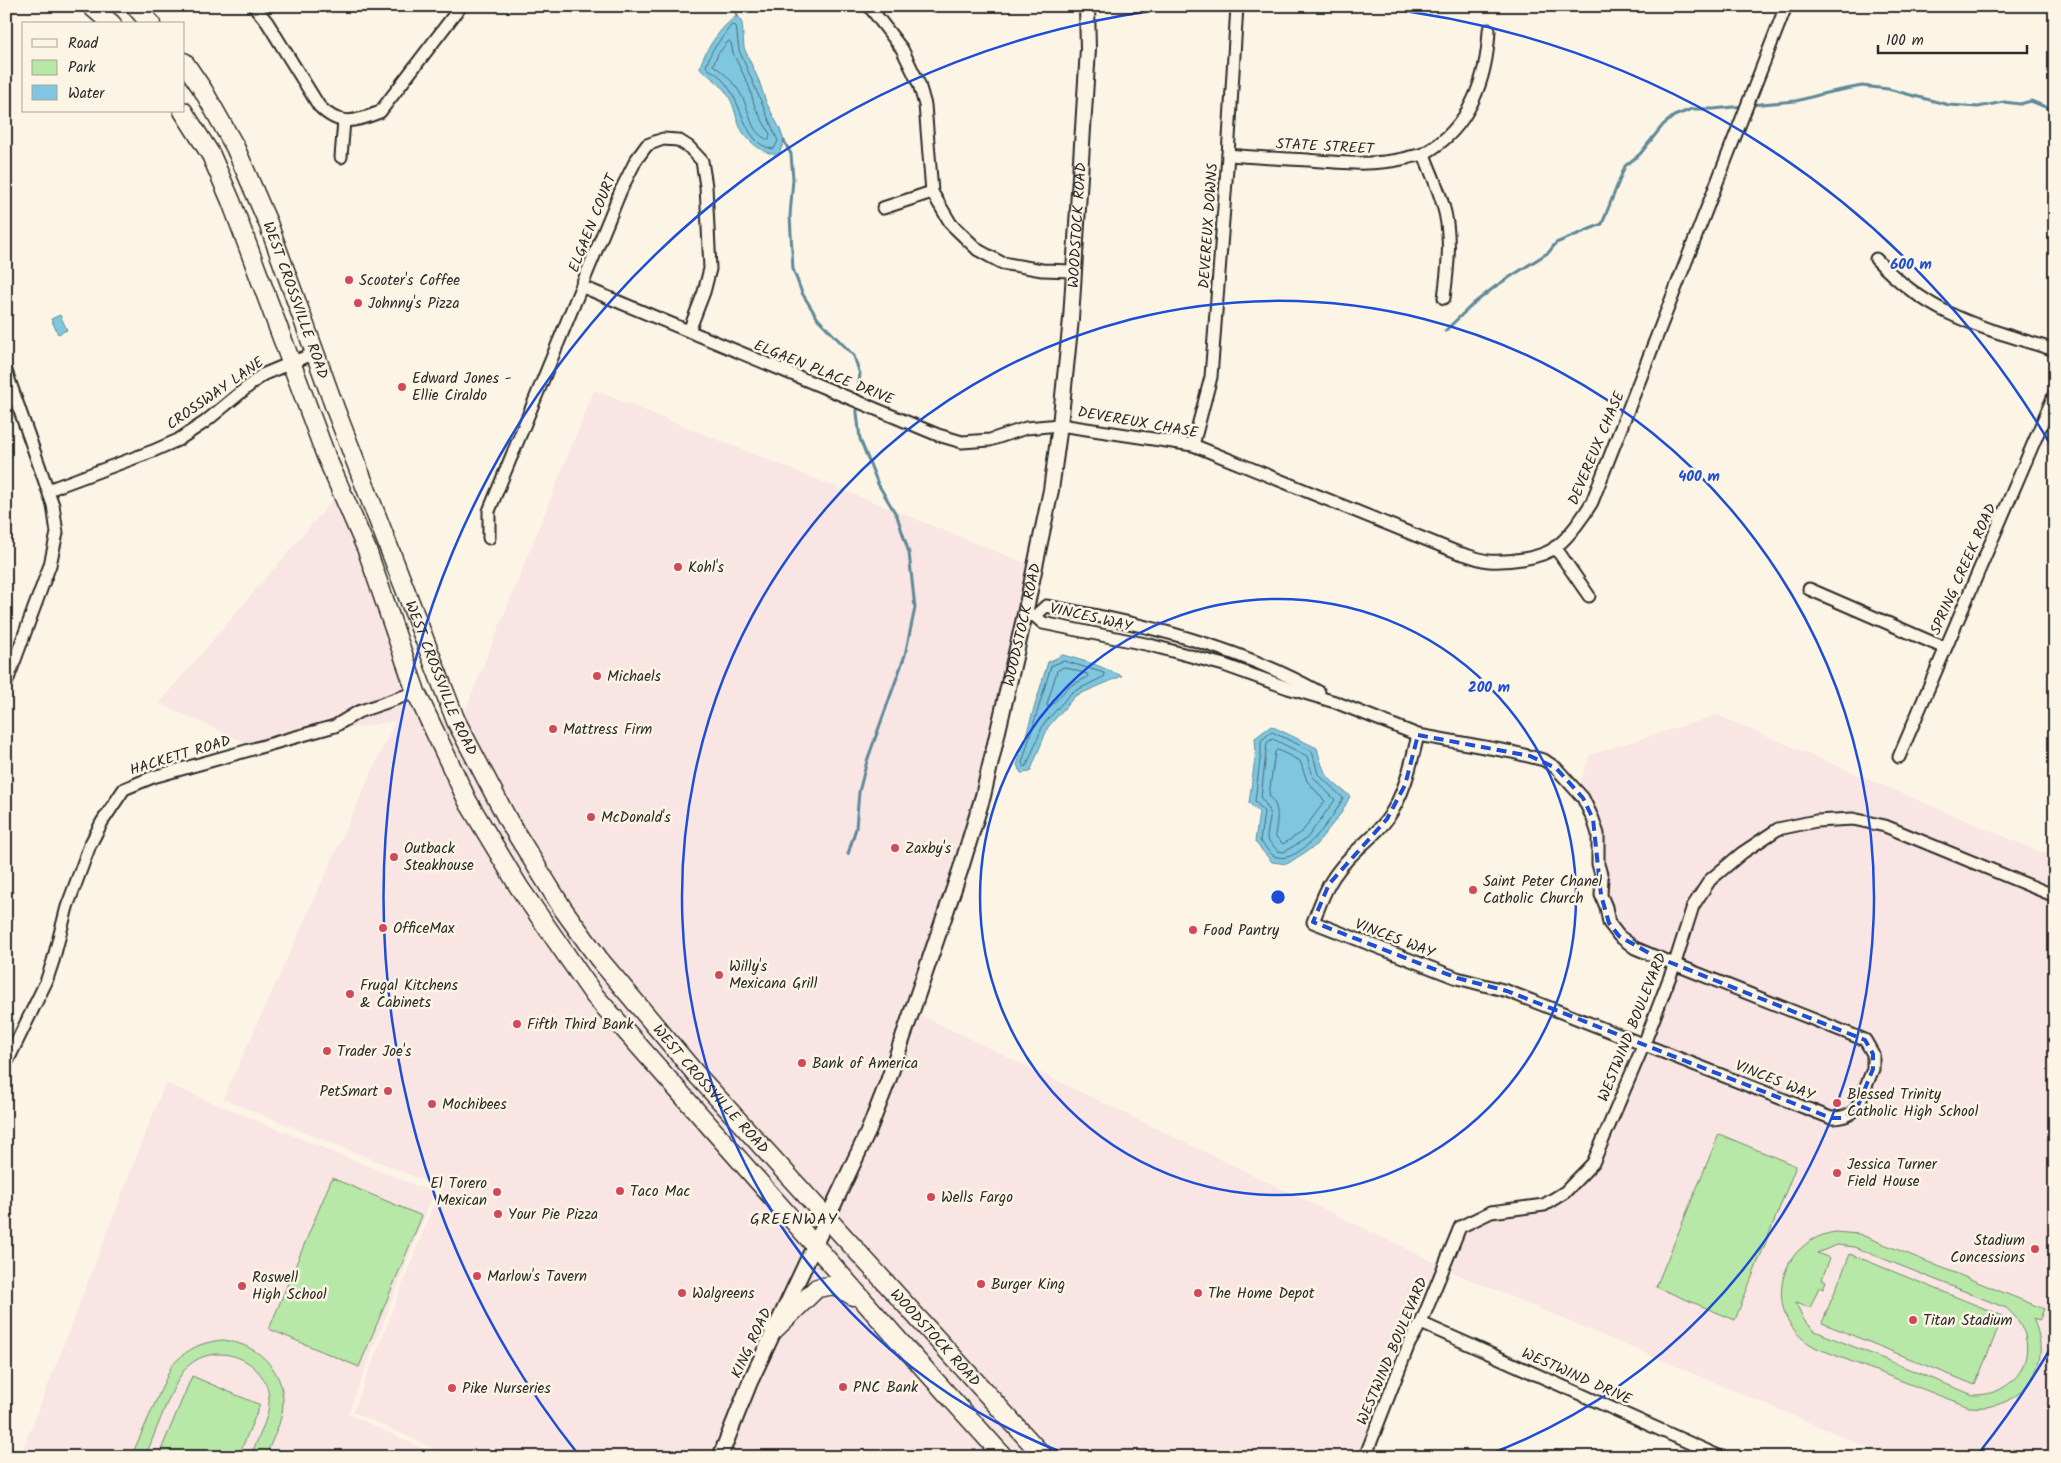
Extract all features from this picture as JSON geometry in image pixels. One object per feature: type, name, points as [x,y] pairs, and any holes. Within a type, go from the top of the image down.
[{"type":"main road","points":[[91,6],[110,22]]},
{"type":"main road","points":[[136,7],[149,22]]},
{"type":"main road","name":"WEST CROSSVILLE ROAD","points":[[185,63],[203,90],[235,147],[268,223],[315,353],[456,721],[509,822],[563,909],[599,959],[696,1074],[827,1217]]},
{"type":"main road","name":"WEST CROSSVILLE ROAD","points":[[185,112],[211,156],[231,201],[326,456],[367,550],[416,692],[473,810],[519,887],[594,995],[814,1245]]},
{"type":"main road","name":"WOODSTOCK ROAD","points":[[827,1217],[1044,1457]]},
{"type":"main road","name":"WOODSTOCK ROAD","points":[[814,1245],[1004,1457]]},
{"type":"main road","points":[[774,1330],[817,1288],[835,1285],[866,1303]]},
{"type":"street","points":[[254,6],[267,22],[319,106],[329,116],[344,121],[363,119],[380,112],[461,6]]},
{"type":"street","points":[[869,6],[902,49],[919,84],[925,105],[932,192],[952,224],[978,250],[1002,263],[1042,270],[1074,271]]},
{"type":"street","name":"WOODSTOCK ROAD","points":[[814,1245],[868,1132],[888,1081],[961,868],[985,789],[1030,615],[1060,425],[1074,271],[1088,49],[1087,6]]},
{"type":"street","name":"DEVEREUX DOWNS","points":[[1193,445],[1211,377],[1237,6]]},
{"type":"street","name":"DEVEREUX CHASE","points":[[1060,425],[1193,445],[1459,553],[1488,560],[1508,561],[1534,556],[1555,548],[1586,514],[1592,502],[1786,6]]},
{"type":"street","name":"STATE STREET","points":[[1228,155],[1362,164],[1386,163],[1424,154],[1454,130],[1469,108],[1482,77],[1488,52],[1489,30]]},
{"type":"street","points":[[342,157],[344,121]]},
{"type":"street","name":"ELGAEN COURT","points":[[488,538],[489,512],[583,287],[621,190],[636,160],[647,145],[663,139],[678,140],[689,147],[702,161],[706,186],[710,269],[704,292],[689,330]]},
{"type":"street","points":[[1424,154],[1444,207],[1448,230],[1448,269],[1444,298]]},
{"type":"street","points":[[883,208],[932,192]]},
{"type":"street","points":[[1876,259],[1908,290],[1946,313],[2055,350]]},
{"type":"street","name":"ELGAEN PLACE DRIVE","points":[[583,287],[938,435],[962,442],[990,440],[1026,428],[1060,425]]},
{"type":"street","name":"CROSSWAY LANE","points":[[48,490],[178,440],[205,422],[262,375],[315,353]]},
{"type":"street","points":[[6,371],[48,490],[56,519],[55,548],[6,684]]},
{"type":"street","name":"SPRING CREEK ROAD","points":[[1900,758],[1945,648],[2055,394]]},
{"type":"street","points":[[1555,548],[1589,596]]},
{"type":"street","points":[[1809,589],[1945,648]]},
{"type":"street","name":"VINCES WAY","points":[[1336,702],[1268,666],[1203,643],[1135,625],[1046,606],[1030,615],[1043,623],[1150,645],[1224,665],[1288,688],[1336,702],[1418,735],[1544,760],[1556,768],[1583,798],[1593,819],[1598,834],[1598,864],[1602,878],[1601,895],[1606,907],[1609,923],[1619,936],[1635,948],[1865,1040],[1872,1054],[1873,1069],[1857,1108],[1853,1113],[1843,1118],[1831,1118],[1507,991],[1458,978],[1313,922],[1329,884],[1338,870],[1387,819],[1398,801],[1409,772],[1418,735]]},
{"type":"street","name":"HACKETT ROAD","points":[[6,1064],[46,982],[67,907],[90,845],[102,822],[124,789],[154,778],[335,726],[358,712],[416,692]]},
{"type":"street","name":"WESTWIND BOULEVARD","points":[[1364,1457],[1409,1344],[1421,1323],[1460,1227],[1491,1212],[1544,1205],[1565,1192],[1593,1163],[1644,1044],[1674,964],[1693,906],[1710,880],[1742,853],[1778,829],[1816,821],[1853,819],[1885,826],[2055,896]]},
{"type":"street","name":"KING ROAD","points":[[720,1457],[750,1382],[814,1245]]},
{"type":"street","name":"WESTWIND DRIVE","points":[[1421,1323],[1720,1457]]},
{"type":"highlighted area","points":[[1418,735],[1530,756],[1556,768],[1583,798],[1593,819],[1601,895],[1609,923],[1619,936],[1654,956],[1865,1040],[1873,1054],[1873,1069],[1857,1108],[1843,1118],[1831,1118],[1507,991],[1457,978],[1313,922],[1329,884],[1387,819],[1405,785]]},
{"type":"shaded area","points":[[594,390],[1035,567],[1006,705],[908,1009],[1438,1264],[1375,1393],[1364,1457],[453,1457],[353,1412],[440,1187],[223,1099],[395,721],[251,745],[159,703],[342,489],[411,685],[456,734]]},
{"type":"shaded area","name":"Blessed Trinity Catholic High School","points":[[1717,715],[2055,858],[2055,1457],[1891,1457],[1443,1268],[1460,1227],[1491,1212],[1544,1205],[1593,1163],[1674,967],[1654,956],[1609,923],[1592,817],[1577,791],[1590,755]]},
{"type":"shaded area","name":"Roswell High School","points":[[165,1083],[434,1193],[348,1414],[442,1457],[20,1457]]},
{"type":"green space","points":[[1719,1134],[1796,1166],[1735,1320],[1656,1287]]},
{"type":"green space","points":[[332,1178],[422,1216],[359,1367],[269,1329]]},
{"type":"green space","points":[[1835,1232],[1859,1234],[2044,1309],[2039,1321],[2033,1319],[2039,1337],[2040,1354],[2037,1369],[2029,1383],[2018,1394],[2004,1402],[1988,1407],[1969,1407],[1819,1349],[1800,1337],[1788,1321],[1782,1303],[1782,1285],[1787,1267],[1798,1251],[1814,1239]],"holes":[[[1837,1245],[1854,1247],[2006,1308],[2018,1321],[2025,1335],[2027,1350],[2024,1364],[2016,1376],[2005,1386],[1991,1393],[1973,1395],[1815,1331],[1804,1320],[1796,1303],[1810,1308],[1819,1287],[1823,1289],[1826,1281],[1822,1279],[1830,1258],[1817,1253]]]},
{"type":"green space","name":"Titan Stadium","points":[[1850,1254],[2003,1316],[1975,1385],[1822,1323]]},
{"type":"green space","points":[[223,1340],[249,1348],[260,1355],[269,1363],[281,1386],[283,1399],[282,1413],[265,1457],[250,1457],[264,1424],[269,1403],[267,1388],[261,1376],[252,1366],[240,1358],[213,1354],[199,1358],[187,1367],[170,1397],[145,1457],[131,1457],[171,1367],[194,1348]]},
{"type":"green space","points":[[192,1376],[260,1405],[238,1457],[158,1457]]},
{"type":"water","points":[[737,16],[742,23],[744,48],[784,141],[779,154],[762,150],[747,137],[740,127],[733,104],[722,87],[700,68],[705,54],[714,39]]},
{"type":"water","points":[[60,315],[67,330],[58,334],[51,319]]},
{"type":"water","points":[[1063,655],[1094,664],[1122,676],[1075,696],[1048,727],[1030,772],[1021,773],[1017,765],[1048,662]]},
{"type":"water","points":[[1271,726],[1317,748],[1324,771],[1336,785],[1350,796],[1342,812],[1315,846],[1287,864],[1272,862],[1255,842],[1259,812],[1249,803],[1256,752],[1255,738]]},
{"type":"waterway","points":[[734,6],[737,16]]},
{"type":"waterway","points":[[1750,105],[1796,101],[1862,86],[1888,89],[1949,105],[1978,107],[2004,102],[2020,104],[2031,101],[2055,111]]},
{"type":"waterway","points":[[1445,331],[1473,304],[1496,286],[1549,252],[1556,243],[1602,224],[1625,166],[1640,154],[1663,125],[1674,116],[1692,109],[1744,106]]},
{"type":"waterway","points":[[784,141],[791,154],[793,179],[790,216],[793,269],[802,293],[818,319],[854,356],[860,374],[857,398]]},
{"type":"waterway","points":[[848,854],[856,828],[859,792],[867,761],[905,655],[915,608],[909,553],[897,516],[878,484],[860,439],[856,404]]},
{"type":"place","name":"Scooter's Coffee","points":[[349,280]]},
{"type":"place","name":"Johnny's Pizza","points":[[358,303]]},
{"type":"place","name":"Edward Jones - Ellie Ciraldo","points":[[402,387]]},
{"type":"place","name":"Kohl's","points":[[678,567]]},
{"type":"place","name":"Michaels","points":[[597,676]]},
{"type":"place","name":"Mattress Firm","points":[[553,729]]},
{"type":"place","name":"McDonald's","points":[[591,817]]},
{"type":"place","name":"Zaxby's","points":[[895,848]]},
{"type":"place","name":"Outback Steakhouse","points":[[394,857]]},
{"type":"place","name":"Saint Peter Chanel Catholic Church","points":[[1473,890]]},
{"type":"place","name":"OfficeMax","points":[[383,928]]},
{"type":"place","name":"Food Pantry","points":[[1193,930]]},
{"type":"place","name":"Willy's Mexicana Grill","points":[[719,975]]},
{"type":"place","name":"Frugal Kitchens & Cabinets","points":[[350,994]]},
{"type":"place","name":"Fifth Third Bank","points":[[517,1024]]},
{"type":"place","name":"Trader Joe's","points":[[327,1051]]},
{"type":"place","name":"Bank of America","points":[[802,1063]]},
{"type":"place","name":"PetSmart","points":[[388,1091]]},
{"type":"place","name":"Blessed Trinity Catholic High School","points":[[1837,1103]]},
{"type":"place","name":"Mochibees","points":[[432,1104]]},
{"type":"place","name":"Jessica Turner Field House","points":[[1837,1173]]},
{"type":"place","name":"Taco Mac","points":[[620,1191]]},
{"type":"place","name":"El Torero Mexican","points":[[497,1192]]},
{"type":"place","name":"Wells Fargo","points":[[931,1197]]},
{"type":"place","name":"Your Pie Pizza","points":[[498,1214]]},
{"type":"place","name":"Stadium Concessions","points":[[2035,1249]]},
{"type":"place","name":"Marlow's Tavern","points":[[477,1276]]},
{"type":"place","name":"Burger King","points":[[981,1284]]},
{"type":"place","name":"Roswell High School","points":[[242,1286]]},
{"type":"place","name":"Walgreens","points":[[682,1293]]},
{"type":"place","name":"The Home Depot","points":[[1198,1293]]},
{"type":"place","name":"Titan Stadium","points":[[1913,1320]]},
{"type":"place","name":"PNC Bank","points":[[843,1387]]},
{"type":"place","name":"Pike Nurseries","points":[[452,1388]]},
{"type":"district","name":"GREENWAY","points":[[794,1218]]}]
